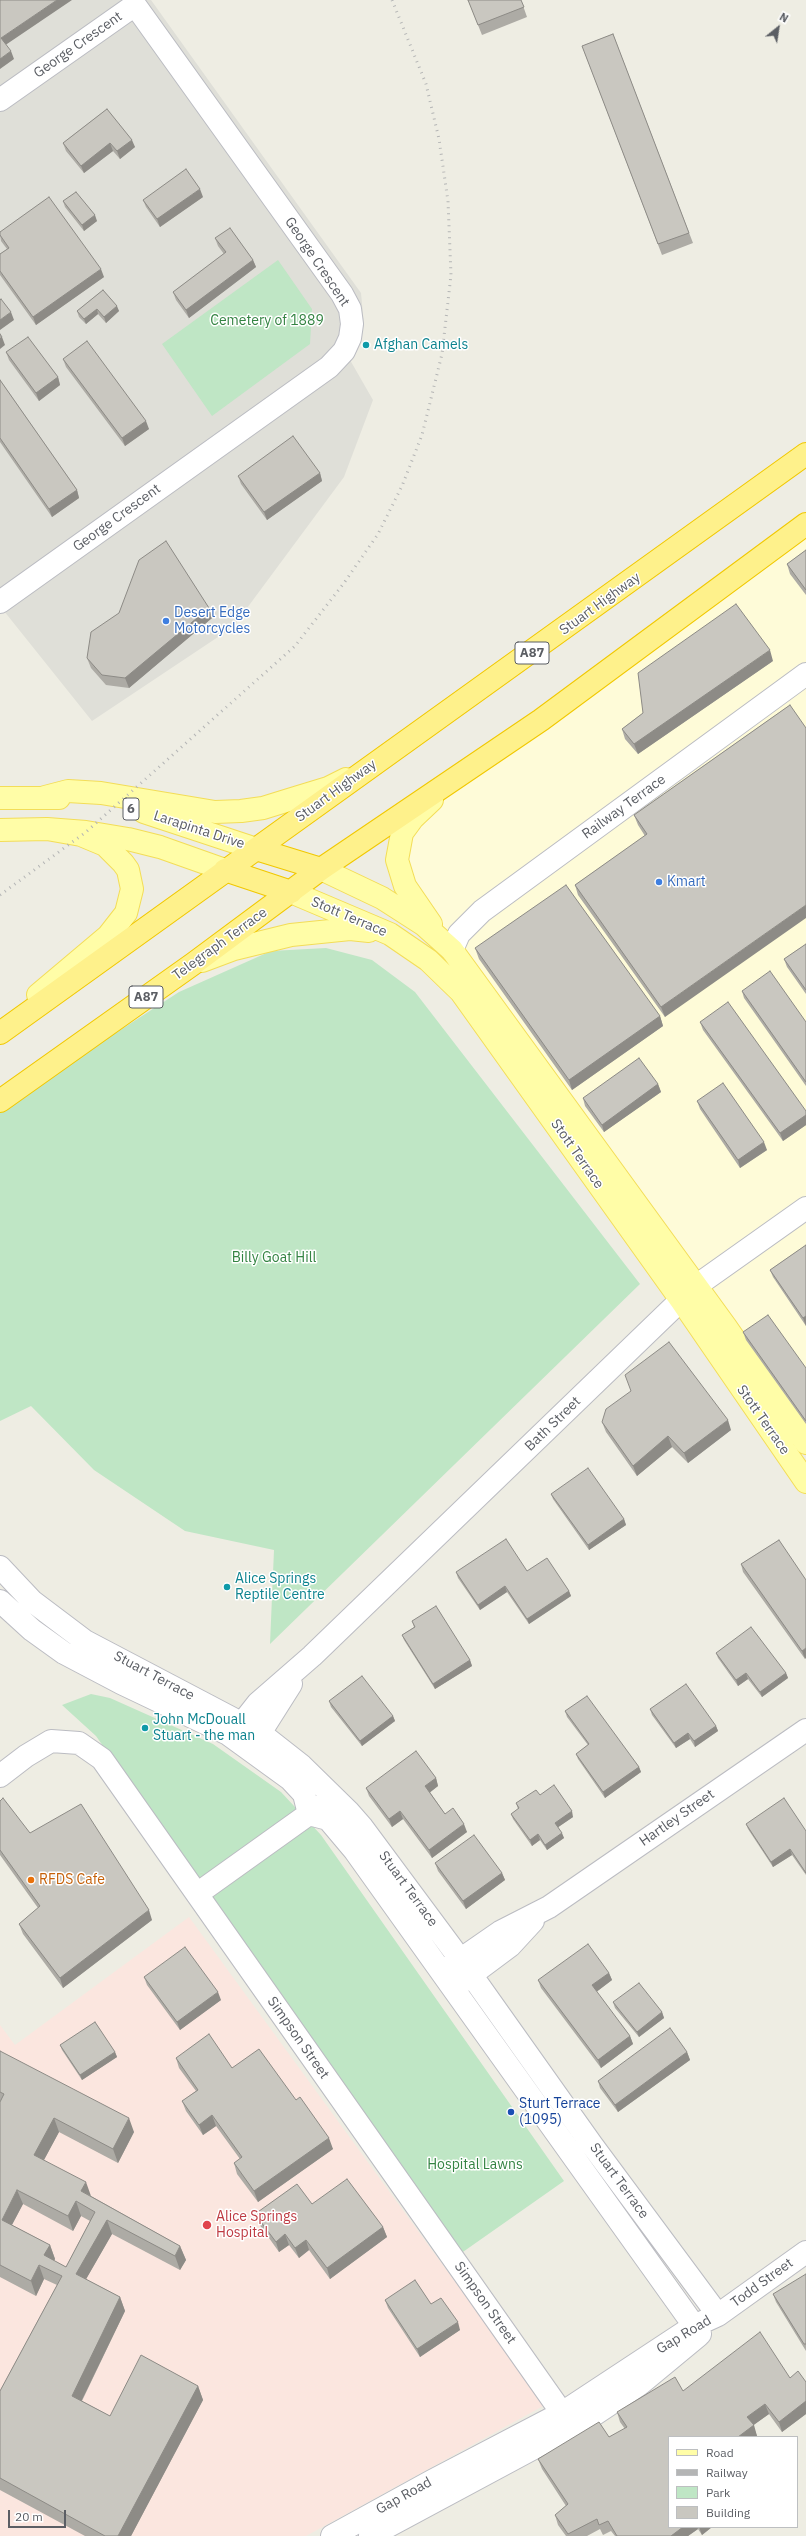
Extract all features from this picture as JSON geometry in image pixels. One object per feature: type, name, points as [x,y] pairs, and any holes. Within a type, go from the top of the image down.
[{"type":"highway","name":"Stuart Highway","points":[[256,849],[362,772],[523,660],[806,454]]},
{"type":"highway","name":"A87","points":[[321,869],[541,720],[806,524]]},
{"type":"highway","name":"A87","points":[[0,1033],[256,849]]},
{"type":"highway","name":"6","points":[[256,849],[321,869]]},
{"type":"highway","name":"Telegraph Terrace","points":[[0,1101],[193,964],[321,869]]},
{"type":"highway","name":"6","points":[[225,870],[291,892]]},
{"type":"main road","points":[[45,797],[68,791],[101,793],[215,812],[241,811],[263,808],[328,788],[362,772]]},
{"type":"main road","points":[[452,950],[413,900],[405,886],[397,860],[402,833],[413,818],[456,777]]},
{"type":"main road","name":"Larapinta Drive","points":[[0,798],[45,797],[116,805],[167,818],[256,849]]},
{"type":"main road","points":[[0,1027],[108,936],[122,918],[131,900],[132,889],[130,878],[123,863],[105,845],[88,838],[47,829]]},
{"type":"main road","name":"Larapinta Drive","points":[[0,830],[47,829],[86,832],[128,839],[160,847],[225,870]]},
{"type":"main road","name":"Stott Terrace","points":[[321,869],[382,898],[424,926],[452,950],[688,1293],[806,1482]]},
{"type":"main road","name":"Stott Terrace","points":[[291,892],[390,934],[428,960],[461,992],[688,1293],[806,1443]]},
{"type":"main road","points":[[193,964],[234,949],[291,935],[350,929],[390,934]]},
{"type":"street","name":"George Crescent","points":[[0,100],[135,5],[342,294],[350,309],[352,324],[350,338],[344,351],[329,367],[0,602]]},
{"type":"street","name":"Railway Terrace","points":[[452,950],[458,934],[482,911],[806,674]]},
{"type":"street","name":"Bath Street","points":[[246,1735],[258,1703],[312,1656],[688,1293],[806,1208]]},
{"type":"street","name":"Stuart Terrace","points":[[0,1567],[32,1600],[86,1641],[246,1735],[290,1779],[304,1794],[309,1814],[328,1819],[341,1833],[457,1974],[718,2315]]},
{"type":"street","name":"Stuart Terrace","points":[[0,1601],[32,1630],[64,1653],[121,1683],[284,1751],[333,1797],[362,1827],[457,1974],[697,2330]]},
{"type":"street","name":"Hartley Street","points":[[457,1974],[500,1932],[549,1907],[806,1730]]},
{"type":"street","name":"Simpson Street","points":[[0,1776],[26,1756],[51,1741],[79,1743],[102,1759],[562,2413]]},
{"type":"street","points":[[197,1894],[333,1797]]},
{"type":"street","name":"Todd Street","points":[[718,2315],[806,2252]]},
{"type":"street","name":"Gap Road","points":[[332,2536],[432,2480],[562,2413],[697,2330],[718,2315]]},
{"type":"street","name":"Gap Road","points":[[370,2536],[586,2420],[640,2384],[697,2330]]},
{"type":"shaded area","points":[[0,0],[151,0],[361,293],[364,325],[350,360],[373,400],[344,477],[233,627],[92,721],[0,606]]},
{"type":"shaded area","points":[[806,524],[806,1443],[400,873],[413,818]]},
{"type":"shaded area","name":"Alice Springs Hospital","points":[[189,1917],[545,2405],[306,2536],[0,2536],[0,2025],[15,2045]]},
{"type":"green space","name":"Cemetery of 1889","points":[[278,260],[312,309],[310,344],[212,416],[162,344]]},
{"type":"green space","name":"Billy Goat Hill","points":[[326,948],[372,960],[415,992],[640,1284],[270,1644],[274,1550],[185,1531],[94,1470],[31,1406],[0,1421],[0,1108],[179,992],[271,951]]},
{"type":"green space","name":"Hospital Lawns","points":[[91,1694],[110,1698],[213,1744],[281,1792],[321,1835],[564,2181],[460,2254],[96,1736],[62,1705]]},
{"type":"building","points":[[0,0],[57,0],[1,38],[11,51],[0,59]]},
{"type":"building","points":[[468,0],[521,0],[524,7],[478,25]]},
{"type":"building","points":[[613,34],[689,233],[658,244],[582,46]]},
{"type":"building","points":[[107,109],[132,140],[117,151],[110,143],[81,166],[63,143]]},
{"type":"building","points":[[186,169],[200,189],[157,219],[143,200]]},
{"type":"building","points":[[76,192],[95,215],[82,225],[63,201]]},
{"type":"building","points":[[49,197],[101,269],[33,317],[0,271],[0,254],[9,248],[0,235],[0,232]]},
{"type":"building","points":[[230,228],[253,260],[186,310],[173,292],[226,252],[215,238]]},
{"type":"building","points":[[103,290],[117,306],[104,317],[97,309],[84,319],[77,311]]},
{"type":"building","points":[[1,299],[11,312],[0,320],[0,300]]},
{"type":"building","points":[[28,337],[58,377],[36,393],[6,352]]},
{"type":"building","points":[[87,341],[146,421],[122,438],[63,359]]},
{"type":"building","points":[[0,380],[77,490],[49,509],[0,438]]},
{"type":"building","points":[[293,436],[320,473],[264,512],[238,476]]},
{"type":"building","name":"Desert Edge Motorcycles","points":[[166,541],[209,608],[125,678],[102,675],[87,658],[91,632],[119,613],[139,560]]},
{"type":"building","points":[[806,550],[806,590],[787,564]]},
{"type":"building","points":[[736,604],[770,650],[634,744],[622,729],[643,713],[638,673]]},
{"type":"building","points":[[790,705],[806,728],[806,905],[661,1007],[575,885],[647,834],[634,815]]},
{"type":"building","points":[[566,885],[660,1016],[569,1080],[475,948]]},
{"type":"building","points":[[806,944],[806,990],[784,959]]},
{"type":"building","points":[[770,971],[806,1022],[806,1082],[742,991]]},
{"type":"building","points":[[728,1002],[806,1111],[806,1115],[780,1133],[700,1022]]},
{"type":"building","points":[[639,1058],[658,1084],[602,1125],[583,1098]]},
{"type":"building","points":[[723,1083],[764,1142],[738,1160],[697,1101]]},
{"type":"building","points":[[806,1245],[806,1316],[803,1318],[770,1270]]},
{"type":"building","points":[[768,1315],[806,1368],[806,1421],[743,1332]]},
{"type":"building","points":[[669,1342],[728,1420],[684,1453],[668,1436],[633,1466],[602,1422],[606,1409],[631,1391],[625,1375]]},
{"type":"building","points":[[588,1468],[624,1519],[588,1545],[551,1494]]},
{"type":"building","points":[[506,1539],[527,1571],[547,1558],[569,1591],[527,1619],[505,1586],[478,1605],[456,1572]]},
{"type":"building","points":[[779,1540],[806,1580],[806,1648],[802,1651],[741,1564]]},
{"type":"building","points":[[436,1606],[470,1660],[433,1684],[402,1635],[415,1627],[412,1621]]},
{"type":"building","points":[[751,1627],[786,1673],[760,1692],[746,1673],[736,1680],[716,1653]]},
{"type":"building","points":[[362,1676],[393,1716],[360,1741],[329,1701]]},
{"type":"building","points":[[686,1684],[716,1726],[694,1741],[688,1733],[674,1743],[650,1709]]},
{"type":"building","points":[[587,1696],[639,1767],[603,1792],[576,1754],[589,1744],[565,1711]]},
{"type":"building","points":[[416,1751],[436,1778],[425,1786],[445,1814],[453,1808],[464,1824],[429,1850],[400,1811],[389,1819],[366,1788]]},
{"type":"building","points":[[554,1785],[572,1811],[555,1823],[562,1833],[545,1845],[538,1834],[530,1840],[511,1814],[519,1808],[516,1803],[536,1790],[540,1795]]},
{"type":"building","points":[[3,1798],[30,1833],[81,1804],[149,1910],[60,1978],[19,1924],[40,1906],[0,1850],[0,1801]]},
{"type":"building","points":[[784,1798],[806,1831],[806,1873],[790,1849],[771,1862],[746,1824]]},
{"type":"building","points":[[474,1835],[502,1873],[463,1901],[435,1863]]},
{"type":"building","points":[[588,1944],[609,1973],[592,1985],[630,2036],[598,2060],[538,1980]]},
{"type":"building","points":[[185,1947],[218,1992],[177,2022],[144,1977]]},
{"type":"building","points":[[639,1983],[662,2012],[637,2032],[613,2002]]},
{"type":"building","points":[[95,2022],[115,2052],[80,2075],[60,2045]]},
{"type":"building","points":[[670,2028],[687,2052],[615,2105],[598,2081]]},
{"type":"building","points":[[209,2034],[232,2068],[259,2049],[296,2100],[300,2097],[329,2138],[254,2191],[234,2163],[242,2157],[212,2115],[199,2125],[182,2101],[198,2090],[176,2058]]},
{"type":"building","points":[[0,2051],[129,2118],[113,2149],[54,2118],[34,2155],[86,2182],[81,2191],[180,2246],[175,2256],[107,2220],[76,2274],[120,2297],[72,2396],[110,2416],[141,2355],[198,2386],[118,2536],[105,2536],[0,2478],[0,2391],[62,2276],[39,2265],[31,2281],[0,2265],[0,2102],[4,2094],[0,2092]],"holes":[[[17,2190],[68,2216],[76,2201],[95,2212],[66,2267],[44,2255],[50,2245],[2,2220]]]},
{"type":"building","points":[[347,2179],[383,2227],[327,2268],[306,2240],[295,2248],[285,2234],[276,2242],[255,2214],[297,2184],[312,2204]]},
{"type":"building","points":[[806,2274],[806,2344],[804,2344],[773,2294]]},
{"type":"building","points":[[415,2280],[431,2304],[441,2298],[458,2322],[417,2349],[385,2300]]},
{"type":"building","points":[[760,2332],[790,2378],[798,2371],[806,2382],[806,2401],[779,2422],[765,2404],[747,2417],[754,2425],[739,2436],[668,2436],[668,2528],[682,2528],[671,2536],[617,2536],[608,2521],[599,2525],[597,2519],[568,2534],[555,2515],[568,2504],[538,2459],[599,2422],[609,2437],[627,2427],[617,2412],[675,2377],[683,2391]]},
{"type":"railway","points":[[0,895],[86,832],[295,646],[344,583],[378,534],[402,486],[422,435],[442,354],[451,275],[448,201],[439,139],[426,84],[392,0]]},
{"type":"place","name":"Afghan Camels","points":[[366,345]]},
{"type":"place","name":"Desert Edge Motorcycles","points":[[166,621]]},
{"type":"place","name":"Kmart","points":[[659,882]]},
{"type":"place","name":"Alice Springs Reptile Centre","points":[[227,1587]]},
{"type":"place","name":"John McDouall Stuart - the man","points":[[145,1728]]},
{"type":"place","name":"RFDS Cafe","points":[[31,1880]]},
{"type":"place","name":"Sturt Terrace (1095)","points":[[511,2112]]},
{"type":"place","name":"Alice Springs Hospital","points":[[207,2225]]}]
